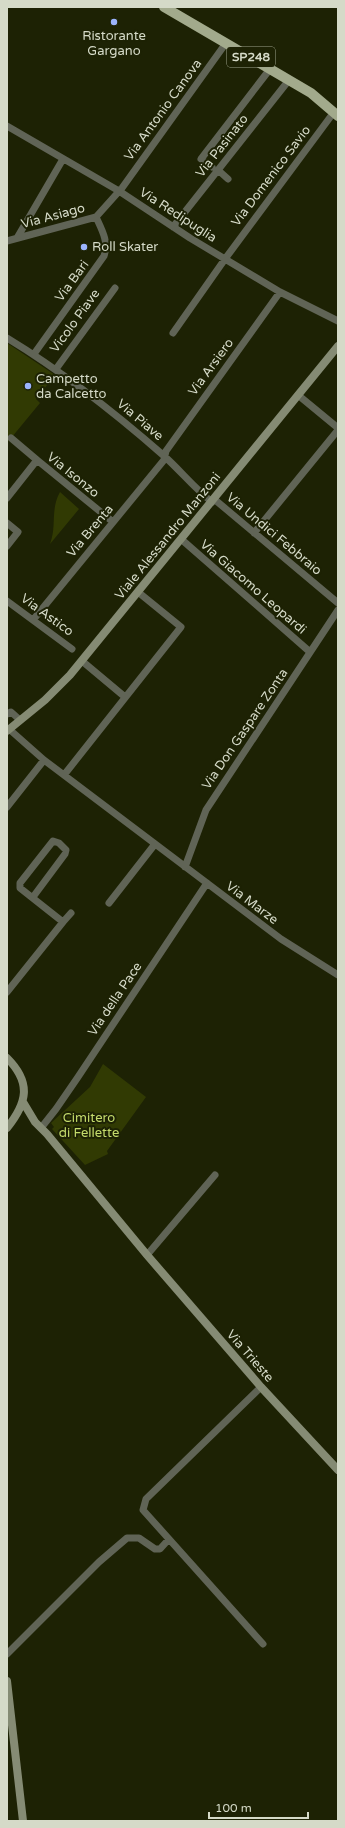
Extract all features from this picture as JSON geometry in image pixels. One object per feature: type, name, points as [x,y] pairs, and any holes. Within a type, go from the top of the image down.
[{"type":"main road","name":"SP248","points":[[164,7],[311,93],[336,114]]},
{"type":"street","name":"Via Antonio Canova","points":[[119,191],[226,43]]},
{"type":"street","points":[[228,179],[201,159],[270,69]]},
{"type":"street","name":"Via Pasinato","points":[[173,227],[215,169],[289,80]]},
{"type":"street","name":"Via Domenico Savio","points":[[173,333],[225,259],[336,114]]},
{"type":"street","name":"Via Redipuglia","points":[[7,126],[119,191],[173,227],[280,292],[338,321]]},
{"type":"street","points":[[17,238],[62,159]]},
{"type":"street","name":"Via Asiago","points":[[7,241],[96,217],[119,191]]},
{"type":"street","name":"Via Bari","points":[[34,354],[104,256],[106,241],[96,217]]},
{"type":"street","name":"Vicolo Piave","points":[[56,369],[115,288]]},
{"type":"street","name":"Via Arsiero","points":[[165,456],[166,451],[280,292]]},
{"type":"street","name":"Via Piave","points":[[7,338],[56,369],[108,408],[165,456],[213,500]]},
{"type":"street","name":"Viale Alessandro Manzoni","points":[[8,730],[58,687],[82,661],[338,346]]},
{"type":"street","points":[[254,533],[338,429],[298,395]]},
{"type":"street","name":"Via Isonzo","points":[[11,438],[113,522]]},
{"type":"street","name":"Via Brenta","points":[[33,620],[164,460],[165,456]]},
{"type":"street","name":"Via Isonzo","points":[[7,498],[37,460]]},
{"type":"street","name":"Via Undici Febbraio","points":[[213,500],[338,602]]},
{"type":"street","points":[[7,523],[18,532],[7,546]]},
{"type":"street","name":"Via Giacomo Leopardi","points":[[181,539],[310,652]]},
{"type":"street","points":[[64,775],[181,627],[138,592]]},
{"type":"street","name":"Via Astico","points":[[7,601],[72,649]]},
{"type":"street","name":"Via Don Gaspare Zonta","points":[[185,867],[206,810],[338,610]]},
{"type":"street","points":[[82,661],[125,697]]},
{"type":"street","points":[[7,714],[11,712],[20,720]]},
{"type":"street","name":"Via Marze","points":[[8,730],[44,760],[281,939],[338,975]]},
{"type":"street","points":[[7,807],[44,760]]},
{"type":"street","points":[[33,897],[65,854],[66,850],[59,843],[53,841],[20,883],[20,888],[63,922]]},
{"type":"street","points":[[109,902],[156,844]]},
{"type":"street","name":"Via della Pace","points":[[38,1125],[56,1109],[207,883]]},
{"type":"street","points":[[7,992],[71,913]]},
{"type":"street","points":[[7,1058],[19,1072],[24,1089],[23,1102],[17,1116],[7,1128]]},
{"type":"street","name":"Via Trieste","points":[[23,1102],[38,1125],[147,1255],[261,1387],[338,1470]]},
{"type":"street","points":[[17,1116],[38,1125]]},
{"type":"street","points":[[147,1255],[215,1175]]},
{"type":"street","points":[[261,1387],[146,1499],[143,1510],[263,1644]]},
{"type":"street","points":[[7,1654],[99,1562],[127,1538],[139,1538],[155,1549],[160,1549],[169,1539]]},
{"type":"street","points":[[7,1681],[23,1821]]},
{"type":"green space","points":[[7,343],[55,375],[36,399],[40,403],[7,443]]},
{"type":"green space","points":[[60,492],[79,509],[50,544],[53,531],[55,505]]},
{"type":"green space","name":"Cimitero di Fellette","points":[[103,1064],[146,1097],[107,1151],[108,1154],[85,1165],[52,1129],[54,1127],[51,1123],[90,1087]]},
{"type":"place","name":"Ristorante Gargano","points":[[114,22]]},
{"type":"place","name":"Roll Skater","points":[[84,247]]},
{"type":"place","name":"Campetto da Calcetto","points":[[28,386]]}]
